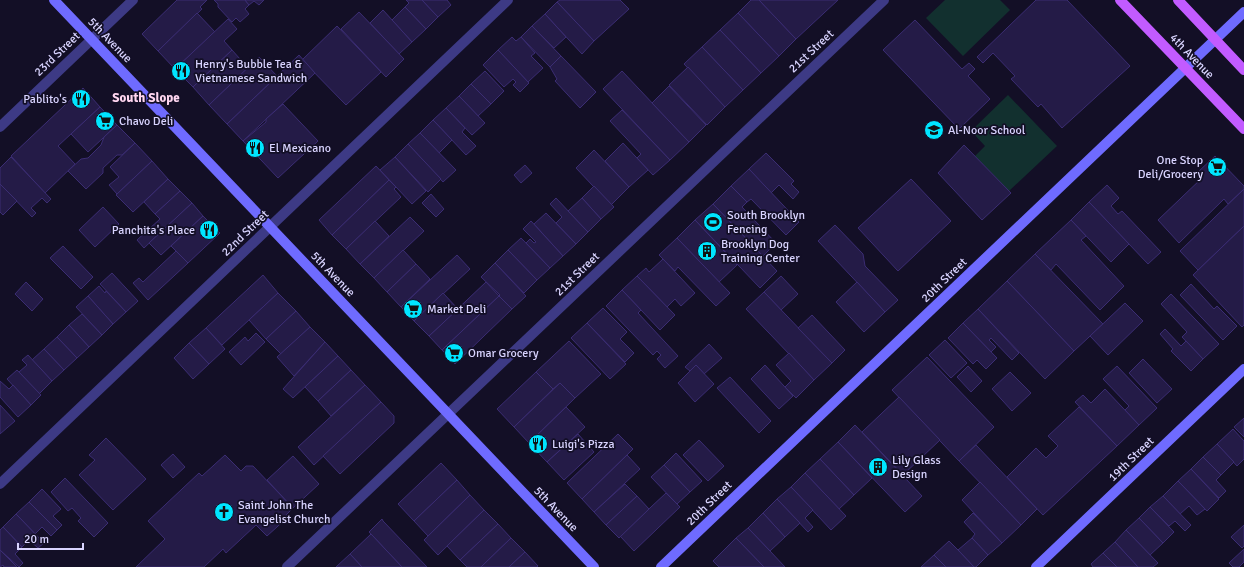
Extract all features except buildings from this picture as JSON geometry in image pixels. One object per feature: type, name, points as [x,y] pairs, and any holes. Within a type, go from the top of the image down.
[{"type":"main road","name":"5th Avenue","points":[[54,0],[594,567]]},
{"type":"main road","name":"4th Avenue","points":[[1120,0],[1244,129]]},
{"type":"main road","points":[[1178,0],[1244,70]]},
{"type":"main road","name":"20th Street","points":[[662,567],[1244,12]]},
{"type":"main road","name":"19th Street","points":[[1036,567],[1244,369]]},
{"type":"street","name":"23rd Street","points":[[0,127],[133,0]]},
{"type":"street","name":"22nd Street","points":[[0,484],[508,0]]},
{"type":"street","name":"21st Street","points":[[287,567],[884,0]]},
{"type":"green space","points":[[945,0],[1000,0],[1010,10],[963,56],[926,18]]},
{"type":"green space","points":[[1008,95],[1057,146],[1009,191],[975,156],[985,146],[971,131]]},
{"type":"place","name":"Henry's Bubble Tea & Vietnamese Sandwich","points":[[181,71]]},
{"type":"place","name":"Pablito's","points":[[81,99]]},
{"type":"place","name":"Chavo Deli","points":[[105,121]]},
{"type":"place","name":"Al-Noor School","points":[[934,130]]},
{"type":"place","name":"El Mexicano","points":[[255,148]]},
{"type":"place","name":"One Stop Deli/Grocery","points":[[1217,167]]},
{"type":"place","name":"South Brooklyn Fencing","points":[[713,222]]},
{"type":"place","name":"Panchita's Place","points":[[209,230]]},
{"type":"place","name":"Brooklyn Dog Training Center","points":[[707,251]]},
{"type":"place","name":"Market Deli","points":[[413,309]]},
{"type":"place","name":"Omar Grocery","points":[[454,353]]},
{"type":"place","name":"Luigi's Pizza","points":[[538,444]]},
{"type":"place","name":"Lily Glass Design","points":[[878,467]]},
{"type":"place","name":"Saint John The Evangelist Church","points":[[224,512]]},
{"type":"district","name":"South Slope","points":[[146,97]]}]
